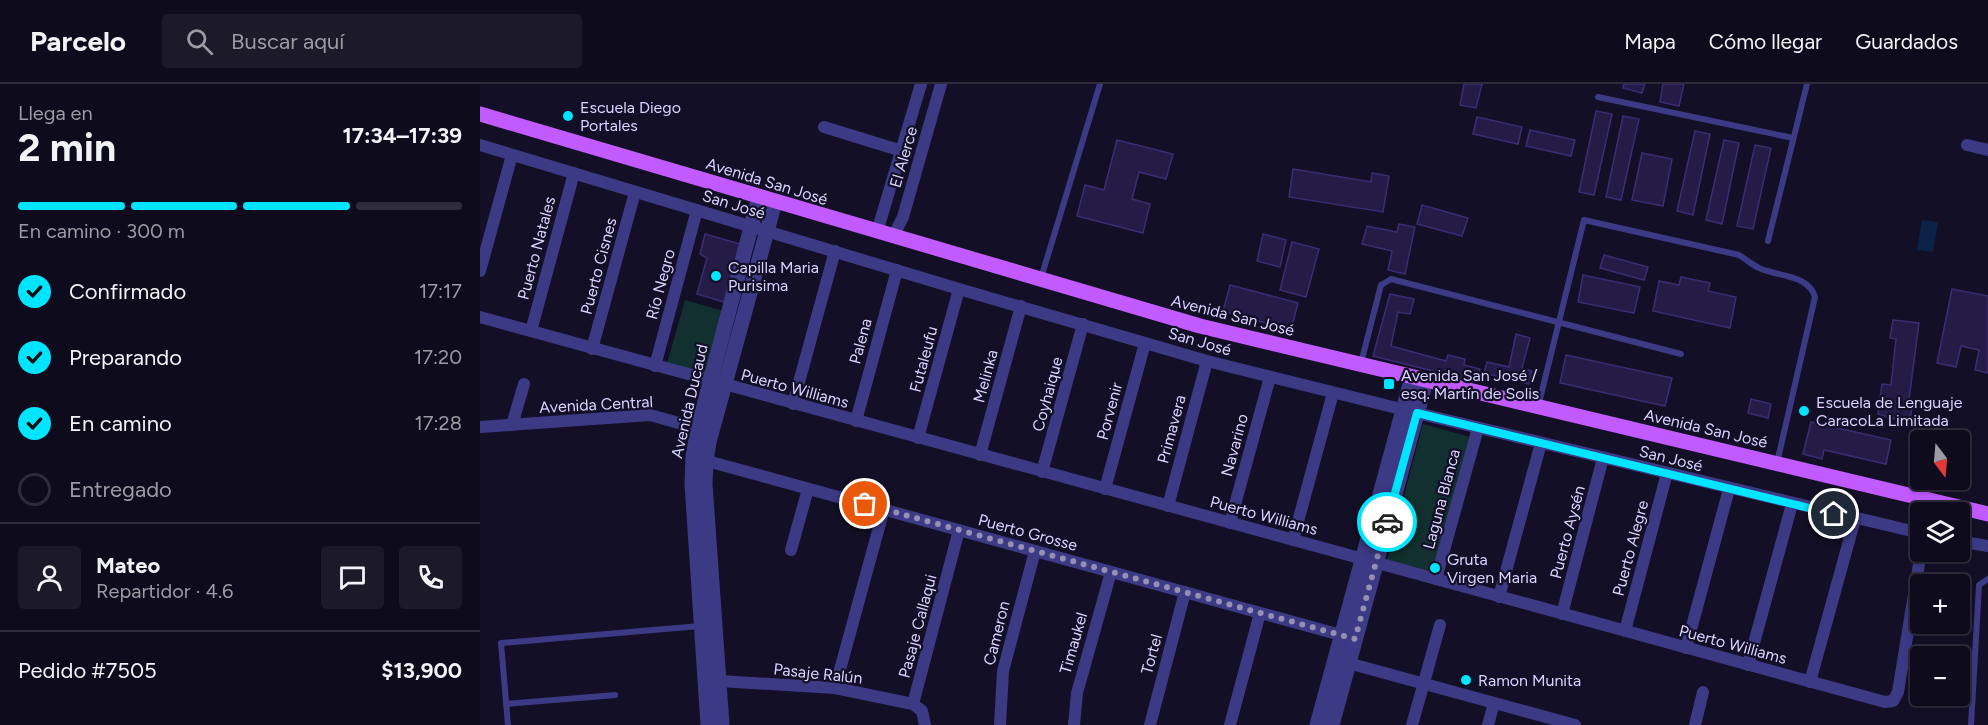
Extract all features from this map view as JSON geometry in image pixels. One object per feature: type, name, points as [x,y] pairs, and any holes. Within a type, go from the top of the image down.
[{"type":"main road","name":"Avenida San José","points":[[480,114],[1168,318],[1988,514]]},
{"type":"street","name":"El Alerce","points":[[877,232],[921,84]]},
{"type":"street","name":"El Alerce","points":[[893,237],[903,217],[941,84]]},
{"type":"street","points":[[824,127],[902,151]]},
{"type":"street","name":"San José","points":[[480,145],[1207,361],[1410,412],[1910,531]]},
{"type":"street","points":[[1966,145],[1988,150]]},
{"type":"street","points":[[480,271],[512,155]]},
{"type":"street","name":"Puerto Natales","points":[[531,331],[574,173]]},
{"type":"street","name":"Puerto Cisnes","points":[[592,349],[635,192]]},
{"type":"street","name":"Avenida Ducaud","points":[[759,197],[760,229]]},
{"type":"street","name":"Avenida Ducaud","points":[[708,725],[693,505],[705,430],[760,229],[775,202]]},
{"type":"street","name":"Río Negro","points":[[655,366],[697,210]]},
{"type":"street","points":[[793,404],[835,252]]},
{"type":"street","name":"Palena","points":[[856,421],[897,270]]},
{"type":"street","name":"Futaleufu","points":[[918,438],[959,289]]},
{"type":"street","name":"Melinka","points":[[980,455],[1021,306]]},
{"type":"street","name":"Puerto Williams","points":[[480,317],[1882,702],[1889,702],[1898,692],[1919,562]]},
{"type":"street","name":"Coyhaique","points":[[1042,472],[1083,324]]},
{"type":"street","name":"Porvenir","points":[[1105,489],[1145,343]]},
{"type":"street","name":"Primavera","points":[[1167,506],[1207,361]]},
{"type":"street","name":"Navarino","points":[[1230,523],[1270,377]]},
{"type":"street","points":[[1317,725],[1348,637],[1419,379]]},
{"type":"street","points":[[512,425],[524,384]]},
{"type":"street","points":[[1293,540],[1333,393]]},
{"type":"street","name":"Avenida Central","points":[[480,428],[650,415],[705,430]]},
{"type":"street","name":"Laguna Blanca","points":[[1436,579],[1478,428]]},
{"type":"street","points":[[1499,597],[1541,443]]},
{"type":"street","name":"Puerto Aysén","points":[[1562,614],[1603,458]]},
{"type":"street","name":"Avenida Ducaud","points":[[699,459],[705,484],[722,725]]},
{"type":"street","name":"Puerto Grosse","points":[[699,459],[1348,637]]},
{"type":"street","name":"Puerto Alegre","points":[[1625,631],[1667,473]]},
{"type":"street","points":[[791,549],[808,489]]},
{"type":"street","points":[[1686,648],[1729,489]]},
{"type":"street","points":[[1748,665],[1792,504]]},
{"type":"street","points":[[835,688],[884,509]]},
{"type":"street","points":[[1810,682],[1856,519]]},
{"type":"street","name":"Pasaje Callaqui","points":[[925,725],[922,711],[913,704],[959,530]]},
{"type":"street","points":[[1970,543],[1988,546]]},
{"type":"street","name":"Cameron","points":[[1000,725],[1003,670],[1035,551]]},
{"type":"street","name":"Timaukel","points":[[1074,725],[1077,693],[1111,572]]},
{"type":"street","name":"Tortel","points":[[1150,725],[1185,592]]},
{"type":"street","points":[[1230,725],[1260,613]]},
{"type":"street","points":[[1412,725],[1440,625]]},
{"type":"street","points":[[1332,725],[1348,663],[1348,637]]},
{"type":"street","points":[[1348,663],[1568,724]]},
{"type":"street","name":"Pasaje Ralún","points":[[719,681],[835,688],[913,704]]},
{"type":"street","points":[[1695,725],[1703,692]]},
{"type":"street","points":[[1488,725],[1494,704]]},
{"type":"lane","points":[[1040,280],[1100,84]]},
{"type":"lane","points":[[1768,241],[1807,84]]},
{"type":"lane","points":[[1598,97],[1793,138]]},
{"type":"lane","points":[[1538,407],[1584,220],[1739,255],[1759,268],[1805,282],[1813,289],[1815,297],[1815,306],[1777,464]]},
{"type":"lane","points":[[1360,365],[1381,285],[1391,279],[1681,354]]},
{"type":"lane","points":[[1971,725],[1979,585],[1988,579]]},
{"type":"lane","points":[[508,725],[501,642],[701,626]]},
{"type":"lane","points":[[506,704],[615,694]]},
{"type":"green space","points":[[685,300],[724,311],[705,378],[666,367]]},
{"type":"green space","points":[[1423,424],[1470,437],[1434,572],[1387,560]]},
{"type":"water","points":[[1922,220],[1938,222],[1933,252],[1917,250]]},
{"type":"building","points":[[1464,84],[1482,84],[1476,108],[1460,105]]},
{"type":"building","points":[[1624,84],[1645,84],[1642,93],[1623,88]]},
{"type":"building","points":[[1663,84],[1684,84],[1679,106],[1660,102]]},
{"type":"building","points":[[1596,111],[1612,114],[1594,195],[1579,192]]},
{"type":"building","points":[[1623,116],[1639,119],[1621,200],[1606,197]]},
{"type":"building","points":[[1477,117],[1522,127],[1518,144],[1473,134]]},
{"type":"building","points":[[1530,130],[1575,140],[1571,156],[1526,146]]},
{"type":"building","points":[[1695,131],[1710,134],[1693,215],[1677,211]]},
{"type":"building","points":[[1117,140],[1173,154],[1166,179],[1139,172],[1132,199],[1150,204],[1143,233],[1077,216],[1085,185],[1104,190]]},
{"type":"building","points":[[1724,140],[1739,143],[1722,224],[1706,220]]},
{"type":"building","points":[[1755,145],[1771,148],[1753,229],[1737,226]]},
{"type":"building","points":[[1642,153],[1672,159],[1663,206],[1632,200]]},
{"type":"building","points":[[1293,169],[1371,182],[1372,173],[1389,176],[1383,212],[1289,197]]},
{"type":"building","points":[[1422,205],[1468,218],[1462,236],[1417,224]]},
{"type":"building","points":[[1399,224],[1415,227],[1405,274],[1388,270],[1392,251],[1362,244],[1367,226],[1397,232]]},
{"type":"building","name":"Capilla Maria Purisima","points":[[705,234],[740,244],[724,302],[697,294],[707,258],[700,254]]},
{"type":"building","points":[[1263,234],[1286,240],[1280,267],[1257,261]]},
{"type":"building","points":[[1292,242],[1319,249],[1306,297],[1280,290]]},
{"type":"building","points":[[1604,255],[1648,267],[1644,280],[1600,268]]},
{"type":"building","points":[[1583,275],[1640,287],[1634,313],[1578,302]]},
{"type":"building","points":[[1681,277],[1710,283],[1708,291],[1736,297],[1730,328],[1653,311],[1659,281],[1679,285]]},
{"type":"building","points":[[1230,285],[1298,303],[1291,330],[1223,311]]},
{"type":"building","points":[[1952,289],[1988,296],[1988,373],[1975,370],[1979,350],[1961,346],[1956,367],[1937,363]]},
{"type":"building","points":[[1390,294],[1414,299],[1410,314],[1398,312],[1391,346],[1446,361],[1448,355],[1465,359],[1464,365],[1480,369],[1477,382],[1373,356]]},
{"type":"building","points":[[1893,320],[1919,323],[1908,407],[1912,408],[1909,423],[1878,414],[1882,384],[1891,385],[1896,339],[1890,338]]},
{"type":"building","points":[[1516,334],[1530,338],[1522,368],[1532,371],[1529,384],[1484,373],[1487,362],[1509,367]]},
{"type":"building","points":[[1566,355],[1672,378],[1665,406],[1560,383]]},
{"type":"building","points":[[1751,399],[1771,404],[1768,418],[1748,413]]},
{"type":"building","points":[[1811,422],[1891,440],[1886,464],[1824,450],[1822,459],[1803,454]]},
{"type":"way so far","points":[[865,504],[1355,639],[1387,522]]},
{"type":"place","name":"Escuela Diego Portales","points":[[568,116]]},
{"type":"place","name":"Capilla Maria Purisima","points":[[716,276]]},
{"type":"place","name":"Avenida San José / esq. Martín de Solis","points":[[1389,384]]},
{"type":"place","name":"Escuela de Lenguaje CaracoLa Limitada","points":[[1804,411]]},
{"type":"place","name":"Gruta Virgen Maria","points":[[1435,568]]},
{"type":"place","name":"Ramon Munita","points":[[1466,680]]},
{"type":"route","points":[[1387,522],[1417,413],[1834,514]]}]
